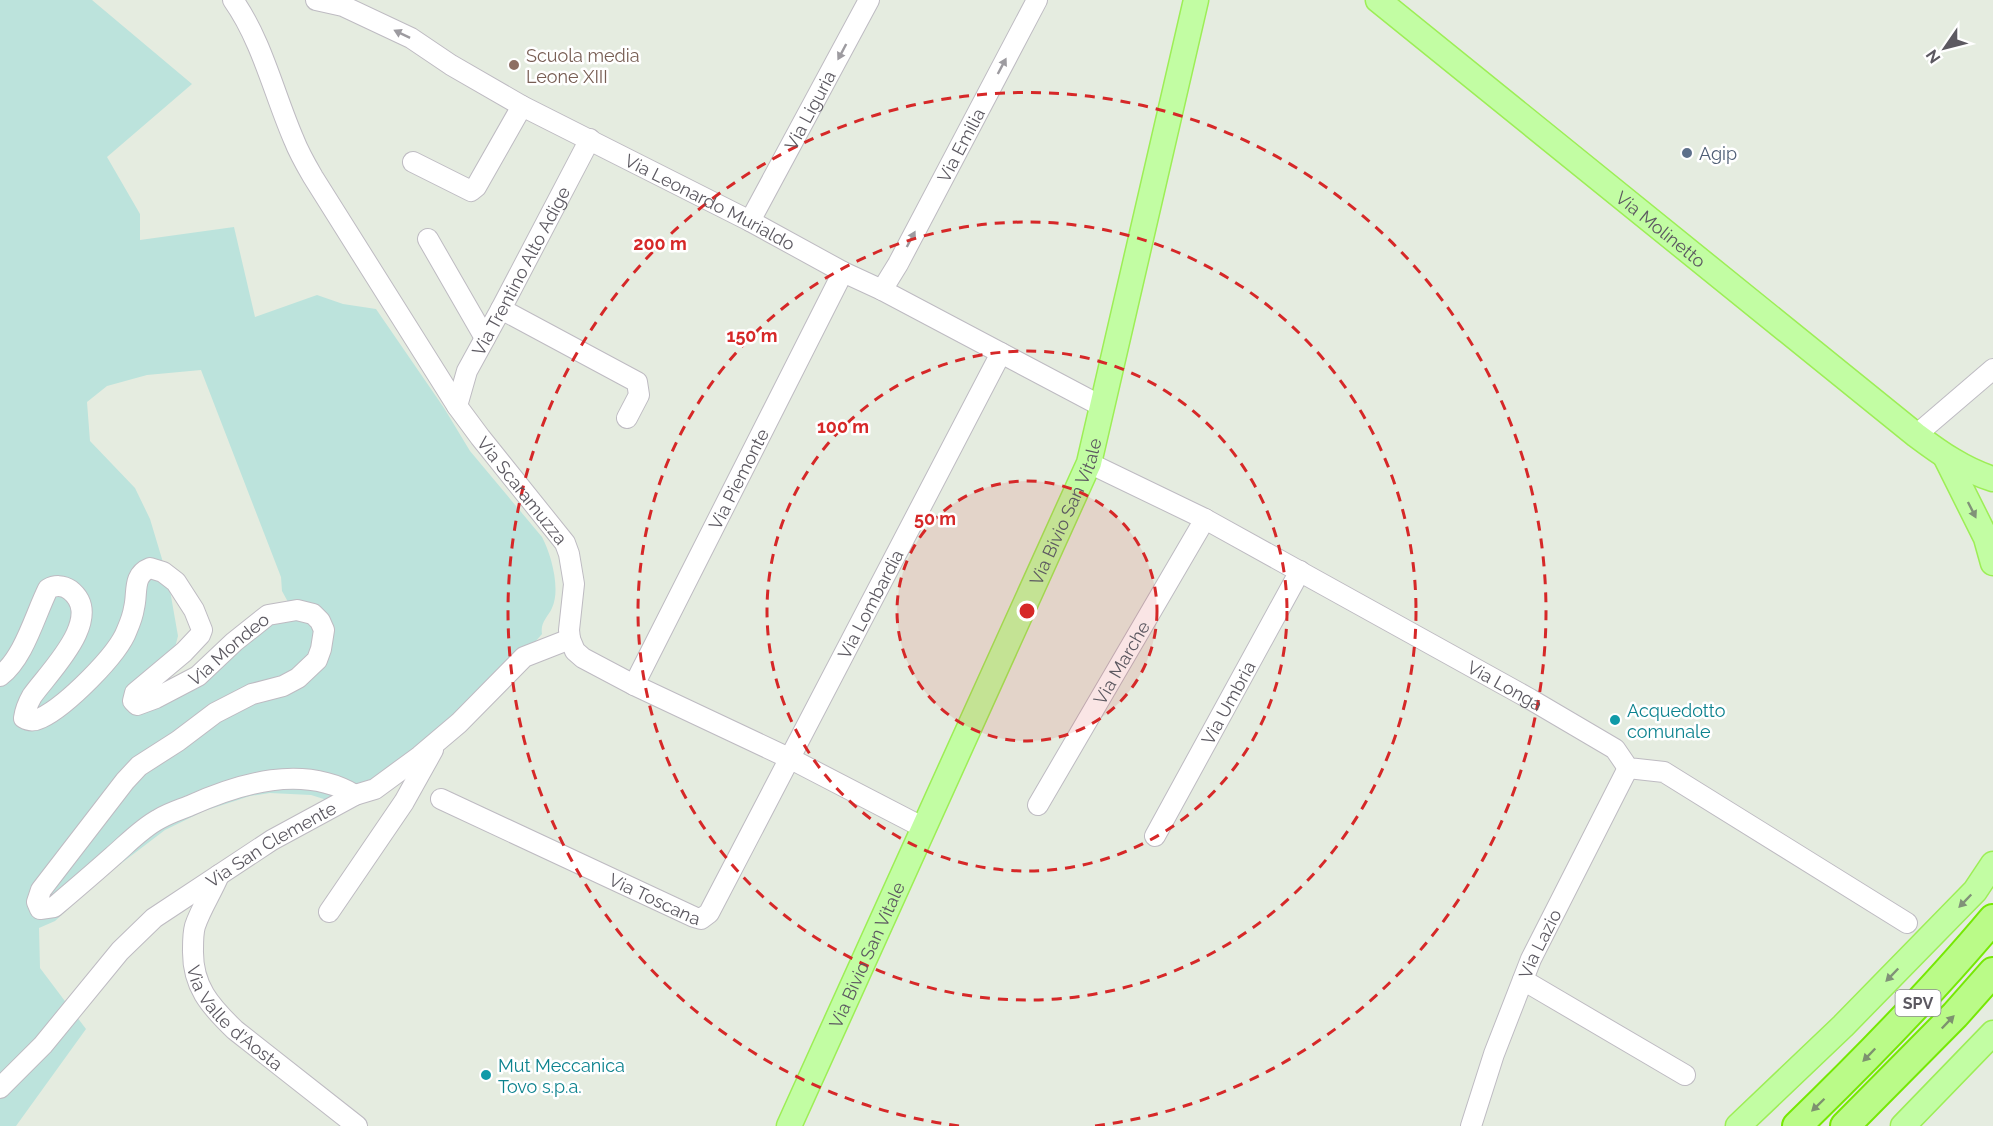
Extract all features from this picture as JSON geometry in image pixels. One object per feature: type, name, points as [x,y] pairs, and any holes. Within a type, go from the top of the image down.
[{"type":"highway","name":"SPV","points":[[1797,1126],[1840,1085],[1923,998],[1993,919]]},
{"type":"highway","name":"SPV","points":[[1845,1126],[1993,972]]},
{"type":"main road","name":"Via Bivio San Vitale","points":[[789,1126],[1089,463],[1196,0]]},
{"type":"main road","name":"Via Molinetto","points":[[1378,0],[1916,435],[1946,458],[1978,475],[1993,479]]},
{"type":"main road","name":"Via Molinetto","points":[[1946,458],[1986,538],[1993,563]]},
{"type":"main road","points":[[1738,1126],[1843,1026],[1975,891],[1993,864]]},
{"type":"main road","points":[[1903,1126],[1993,1033]]},
{"type":"street","name":"Via Scaramuzza","points":[[233,0],[241,11],[294,141],[313,177],[457,406],[565,543],[570,554],[574,584],[570,639]]},
{"type":"street","name":"Via Leonardo Murialdo","points":[[316,0],[344,6],[411,38],[451,65],[522,106],[750,221],[1102,407]]},
{"type":"street","name":"Via Liguria","points":[[750,221],[869,0]]},
{"type":"street","name":"Via Emilia","points":[[882,290],[898,264],[1037,0]]},
{"type":"street","points":[[413,162],[471,190],[477,187],[522,106]]},
{"type":"street","name":"Via Trentino Alto Adige","points":[[457,406],[467,371],[590,139]]},
{"type":"street","points":[[428,239],[486,338]]},
{"type":"street","name":"Via Piemonte","points":[[634,685],[843,272]]},
{"type":"street","points":[[501,309],[637,382],[639,395],[627,418]]},
{"type":"street","name":"Via Lombardia","points":[[791,759],[1001,353]]},
{"type":"street","points":[[1916,435],[1993,369]]},
{"type":"street","name":"Via Longa","points":[[1089,463],[1205,519],[1530,699],[1615,749],[1628,768]]},
{"type":"street","name":"Via Marche","points":[[1038,805],[1205,519]]},
{"type":"street","name":"Via Mondeo","points":[[0,676],[15,659],[48,589],[57,586],[68,589],[80,600],[81,620],[70,646],[32,697],[24,718],[38,720],[68,698],[101,666],[123,640],[135,605],[137,580],[143,572],[150,568],[163,572],[176,582],[195,610],[202,630],[184,652],[135,693],[133,701],[137,705],[156,698],[198,676],[234,642],[268,615],[297,610],[313,614],[320,621],[324,630],[317,660],[298,678],[283,686],[252,694],[215,713],[178,741],[139,766],[41,890],[37,902],[40,909],[54,907],[135,835],[160,818],[204,799],[259,781],[284,779],[324,783],[343,788],[355,795]]},
{"type":"street","name":"Via Umbria","points":[[1155,836],[1300,571]]},
{"type":"street","points":[[570,639],[575,651],[583,658],[634,685],[791,759],[924,828]]},
{"type":"street","name":"Via San Clemente","points":[[0,1088],[43,1045],[120,951],[154,918],[272,840],[355,795],[375,789],[439,740],[524,657],[570,639]]},
{"type":"street","points":[[329,912],[404,802],[439,740]]},
{"type":"street","name":"Via Toscana","points":[[441,799],[700,919],[709,913],[791,759]]},
{"type":"street","points":[[1628,768],[1664,772],[1907,922]]},
{"type":"street","name":"Via Lazio","points":[[1471,1126],[1494,1054],[1531,959],[1628,768]]},
{"type":"street","name":"Via Valle d'Aosta","points":[[219,875],[194,928],[192,961],[197,981],[204,995],[220,1016],[235,1030],[357,1126]]},
{"type":"street","points":[[1523,980],[1685,1075]]},
{"type":"shaded area","points":[[0,0],[92,0],[192,84],[107,157],[140,214],[140,240],[234,227],[255,317],[317,295],[343,304],[376,309],[444,408],[470,451],[542,537],[549,553],[556,591],[552,608],[542,626],[542,634],[493,690],[383,781],[327,800],[311,795],[270,793],[250,796],[204,811],[165,830],[98,881],[55,921],[39,928],[40,968],[86,1029],[16,1126],[0,1126]],"holes":[[[201,370],[281,577],[282,591],[288,602],[164,690],[178,636],[168,579],[150,519],[135,488],[90,441],[87,402],[107,386],[147,375]]]},
{"type":"place","name":"Scuola media Leone XIII","points":[[514,65]]},
{"type":"place","name":"Agip","points":[[1687,153]]},
{"type":"place","name":"Acquedotto comunale","points":[[1615,720]]},
{"type":"place","name":"Mut Meccanica Tovo s.p.a.","points":[[486,1075]]}]
